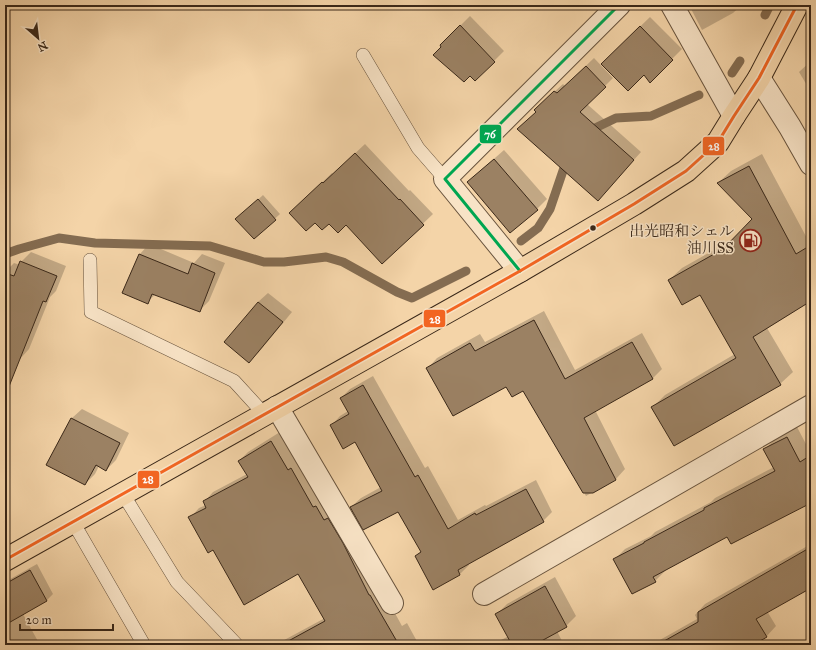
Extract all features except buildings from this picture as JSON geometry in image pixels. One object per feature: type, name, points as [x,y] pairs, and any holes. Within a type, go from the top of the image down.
[{"type":"main road","points":[[5,560],[520,271],[634,204],[686,171],[718,142],[759,78],[797,5]]},
{"type":"street","points":[[520,271],[445,179],[618,5]]},
{"type":"street","points":[[672,5],[734,116]]},
{"type":"street","points":[[759,78],[811,164]]},
{"type":"street","points":[[484,594],[811,406]]},
{"type":"street","points":[[271,410],[392,603]]},
{"type":"lane","points":[[363,54],[418,148],[445,179]]},
{"type":"lane","points":[[90,260],[91,312],[234,381],[271,410]]},
{"type":"lane","points":[[123,494],[177,582],[236,644]]},
{"type":"lane","points":[[73,522],[144,645]]},
{"type":"waterway","points":[[765,15],[770,5]]},
{"type":"waterway","points":[[732,73],[740,61]]},
{"type":"waterway","points":[[588,134],[593,129],[616,118],[651,116],[699,95]]},
{"type":"waterway","points":[[521,241],[538,228],[550,209],[567,159]]},
{"type":"waterway","points":[[5,254],[59,238],[95,243],[210,246],[264,262],[284,262],[326,257],[343,262],[397,292],[412,298],[466,271]]},
{"type":"transit line","name":"76","points":[[520,271],[445,179],[619,5]]},
{"type":"transit line","name":"28","points":[[5,560],[520,271],[634,204],[686,171],[718,142],[759,78],[797,5]]},
{"type":"place","name":"出光昭和シェル 油川SS","points":[[750,240]]}]
